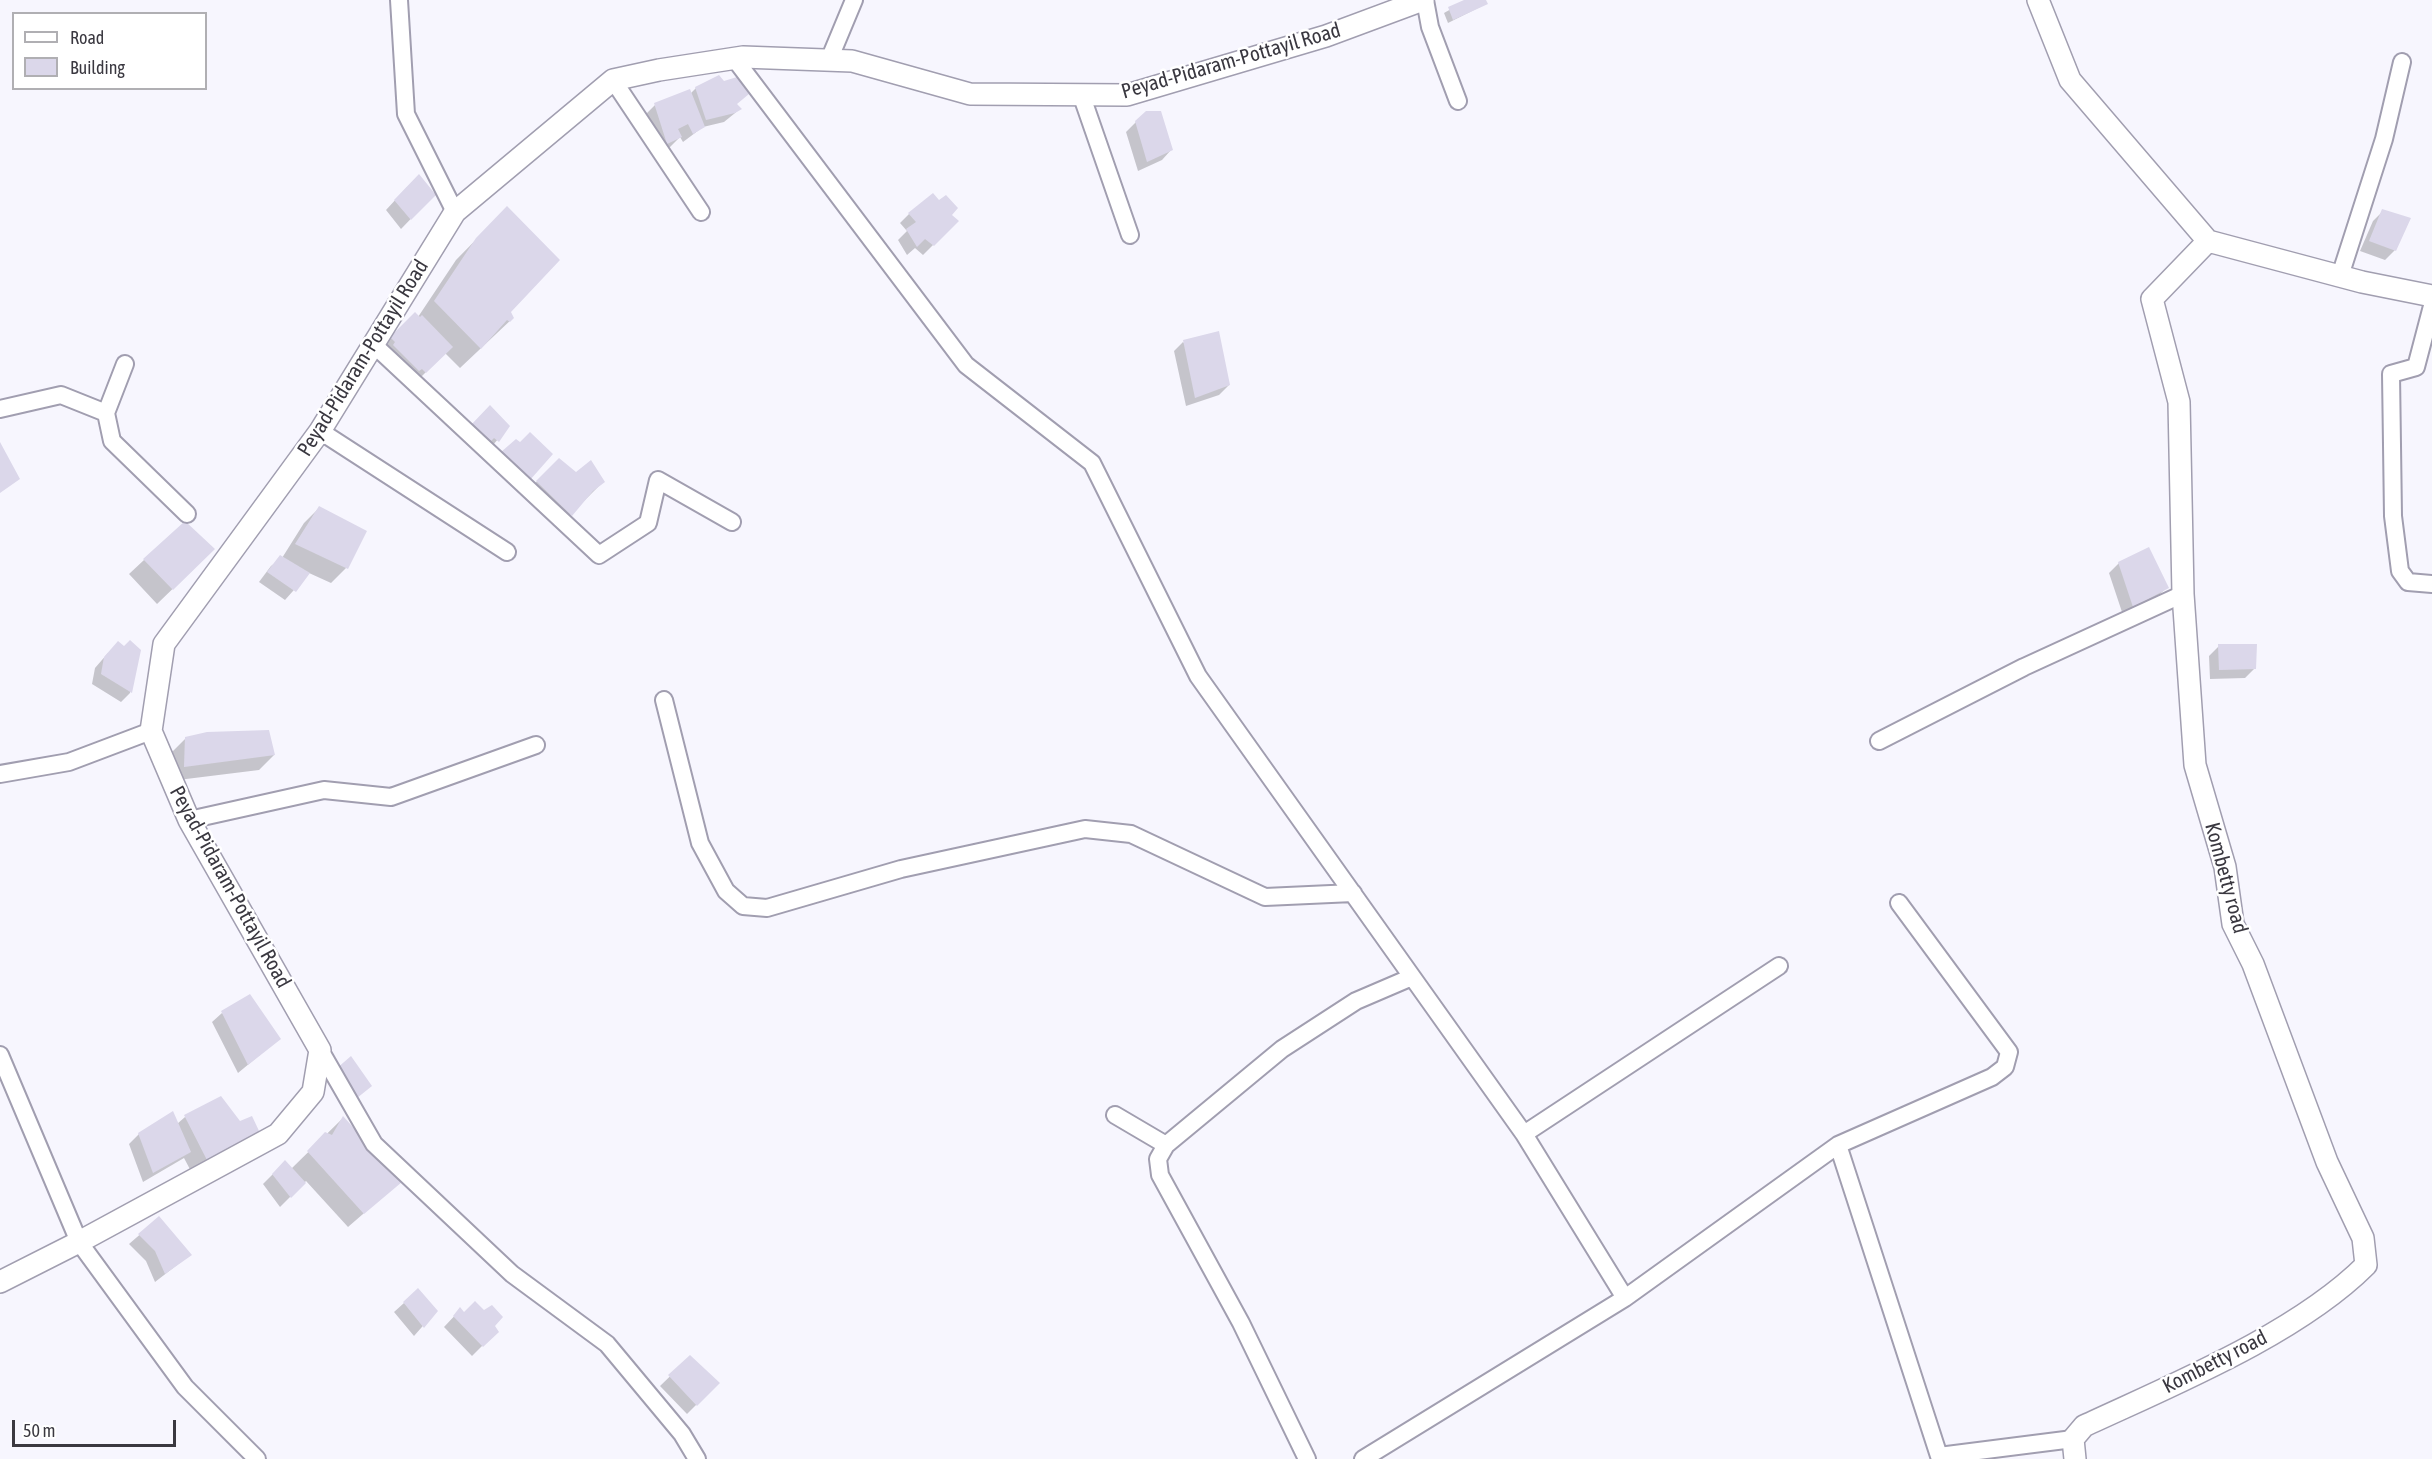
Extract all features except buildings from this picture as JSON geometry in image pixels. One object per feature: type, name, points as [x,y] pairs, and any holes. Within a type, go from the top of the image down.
[{"type":"street","points":[[399,0],[406,114],[455,212]]},
{"type":"street","points":[[829,60],[854,0]]},
{"type":"street","points":[[1424,0],[1430,27],[1458,101]]},
{"type":"street","name":"Peyad-Pidaram-Pottayil Road","points":[[320,1050],[189,820],[151,731],[164,644],[320,430],[455,212],[613,80],[703,61],[734,58],[829,60],[852,61],[970,94],[1127,95],[1326,36],[1424,0]]},
{"type":"street","points":[[2038,0],[2070,80],[2208,240],[2340,276],[2432,296]]},
{"type":"street","points":[[734,58],[966,365],[1092,463],[1198,676],[1524,1134],[1625,1298]]},
{"type":"street","points":[[2340,276],[2384,139],[2402,62]]},
{"type":"street","points":[[613,80],[701,212]]},
{"type":"street","points":[[1081,94],[1130,235]]},
{"type":"street","name":"Kombetty road","points":[[2074,1449],[2084,1426],[2276,1331],[2346,1285],[2366,1265],[2363,1238],[2327,1162],[2253,964],[2233,924],[2225,867],[2195,765],[2183,594],[2179,402],[2152,299],[2208,240]]},
{"type":"street","points":[[2432,306],[2416,367],[2391,374],[2393,516],[2400,570],[2408,582],[2432,584]]},
{"type":"street","points":[[374,344],[599,555],[648,523],[658,480],[732,522]]},
{"type":"street","points":[[125,364],[105,413],[112,441],[186,514]]},
{"type":"street","points":[[0,409],[61,395],[105,413]]},
{"type":"street","points":[[320,430],[507,552]]},
{"type":"street","points":[[1879,741],[2024,667],[2183,594]]},
{"type":"street","points":[[664,700],[700,843],[726,891],[743,906],[767,908],[901,869],[1085,829],[1131,834],[1265,897],[1353,893]]},
{"type":"street","points":[[0,774],[69,762],[151,731]]},
{"type":"street","points":[[189,820],[324,790],[391,797],[536,745]]},
{"type":"street","points":[[1363,1459],[1625,1298],[1838,1145],[1992,1077],[2005,1067],[2009,1052],[1899,903]]},
{"type":"street","points":[[1524,1134],[1779,966]]},
{"type":"street","points":[[1306,1459],[1241,1323],[1160,1175],[1158,1159],[1166,1145],[1282,1049],[1356,1001],[1412,977]]},
{"type":"street","points":[[0,1282],[79,1242],[278,1134],[313,1092],[320,1050]]},
{"type":"street","points":[[320,1050],[374,1144],[512,1274],[607,1344],[682,1434],[698,1459]]},
{"type":"street","points":[[0,1055],[79,1242],[185,1386],[257,1459]]},
{"type":"street","points":[[1115,1115],[1166,1145]]},
{"type":"street","points":[[1838,1145],[1939,1456],[2074,1449]]}]
